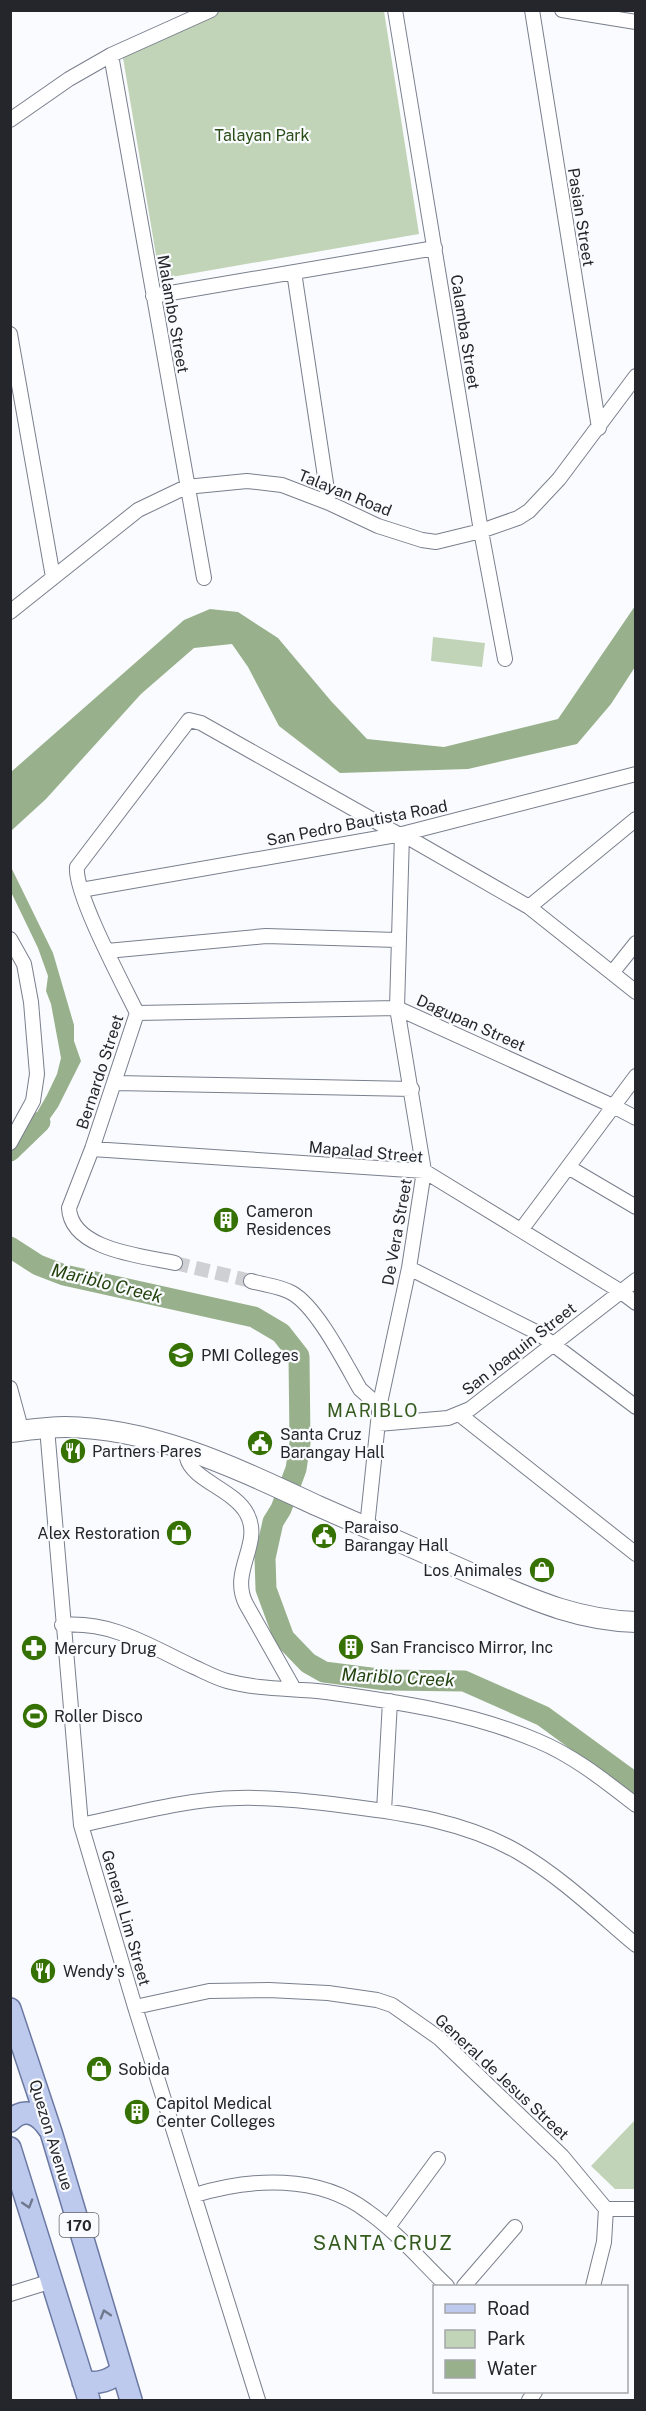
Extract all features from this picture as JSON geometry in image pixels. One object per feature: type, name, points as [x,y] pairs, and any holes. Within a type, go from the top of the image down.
[{"type":"main road","points":[[14,1434],[47,1428],[82,1428],[115,1432],[189,1451],[278,1487],[549,1607],[607,1621],[636,1622]]},
{"type":"main road","name":"Quezon Avenue","points":[[10,2009],[51,2132],[130,2397]]},
{"type":"main road","points":[[10,2108],[17,2108],[27,2102],[33,2092],[34,2080]]},
{"type":"main road","points":[[10,2121],[21,2114],[31,2113],[40,2117],[51,2132]]},
{"type":"main road","name":"170","points":[[10,2148],[88,2394]]},
{"type":"main road","points":[[88,2394],[100,2383],[122,2370]]},
{"type":"main road","points":[[88,2394],[112,2391],[130,2397]]},
{"type":"street","points":[[10,120],[69,79],[111,55],[211,10]]},
{"type":"street","name":"Calamba Street","points":[[395,10],[481,531],[505,659]]},
{"type":"street","name":"Pasian Street","points":[[532,10],[599,428]]},
{"type":"street","points":[[562,10],[636,22]]},
{"type":"street","name":"Malambo Street","points":[[111,55],[204,578]]},
{"type":"street","points":[[153,296],[435,248]]},
{"type":"street","points":[[294,272],[329,503]]},
{"type":"street","points":[[10,334],[53,577]]},
{"type":"street","name":"Talayan Road","points":[[10,612],[138,510],[186,487],[247,481],[282,485],[329,503],[378,526],[422,540],[441,541],[481,531],[518,518],[529,511],[559,479],[636,376]]},
{"type":"street","name":"Bernardo Street","points":[[175,1263],[94,1243],[75,1226],[69,1208],[92,1149],[137,1013],[106,951],[81,890],[76,874],[77,867],[189,720],[201,723],[400,834]]},
{"type":"street","name":"San Pedro Bautista Road","points":[[81,890],[400,834],[634,775]]},
{"type":"street","points":[[529,907],[636,819]]},
{"type":"street","points":[[400,834],[529,907],[636,992]]},
{"type":"street","name":"De Vera Street","points":[[367,1527],[380,1403],[409,1268],[424,1171],[397,1008],[400,834]]},
{"type":"street","points":[[106,951],[266,936],[398,940]]},
{"type":"street","points":[[10,939],[19,951],[24,964],[31,1002],[37,1074],[33,1101],[27,1116],[10,1143]]},
{"type":"street","points":[[612,973],[636,943]]},
{"type":"street","name":"Dagupan Street","points":[[137,1013],[397,1008],[636,1118]]},
{"type":"street","points":[[521,1230],[636,1076]]},
{"type":"street","points":[[115,1083],[412,1089]]},
{"type":"street","name":"Mapalad Street","points":[[92,1149],[424,1171],[636,1303]]},
{"type":"street","points":[[568,1167],[636,1207]]},
{"type":"street","points":[[409,1268],[538,1333],[636,1407]]},
{"type":"street","name":"San Joaquin Street","points":[[378,1424],[430,1420],[459,1414],[470,1409],[636,1280]]},
{"type":"street","points":[[251,1281],[284,1290],[301,1300],[312,1311],[360,1389],[380,1403]]},
{"type":"street","points":[[10,1389],[14,1434]]},
{"type":"street","points":[[459,1414],[636,1554]]},
{"type":"street","name":"General Lim Street","points":[[47,1428],[62,1625],[81,1825],[135,2007],[258,2400]]},
{"type":"street","points":[[189,1451],[187,1458],[191,1467],[232,1496],[248,1516],[252,1533],[240,1576],[240,1590],[294,1689]]},
{"type":"street","points":[[62,1625],[84,1623],[119,1632],[225,1681],[260,1689],[294,1689],[390,1701],[462,1716],[539,1741],[592,1771],[636,1806]]},
{"type":"street","points":[[384,1810],[390,1701]]},
{"type":"street","points":[[81,1825],[171,1806],[237,1798],[291,1799],[384,1810],[439,1821],[467,1829],[517,1851],[567,1885],[636,1945]]},
{"type":"street","name":"General de Jesus Street","points":[[135,2007],[209,1991],[269,1990],[328,1994],[377,2000],[392,2005],[439,2038],[562,2156],[606,2209]]},
{"type":"street","points":[[388,2227],[438,2159]]},
{"type":"street","points":[[195,2195],[247,2183],[273,2182],[320,2188],[344,2196],[388,2227],[446,2285]]},
{"type":"street","points":[[593,2285],[604,2242],[606,2209],[636,2209]]},
{"type":"street","points":[[465,2285],[515,2228]]},
{"type":"street","points":[[10,2294],[52,2281]]},
{"type":"green space","name":"Talayan Park","points":[[221,11],[384,11],[419,234],[160,279],[122,52]]},
{"type":"green space","points":[[433,637],[485,643],[482,667],[431,661]]},
{"type":"green space","points":[[635,2120],[635,2189],[615,2189],[591,2166]]},
{"type":"water","points":[[635,606],[635,667],[611,704],[577,744],[468,769],[340,773],[279,726],[248,667],[232,644],[194,648],[141,694],[46,799],[11,831],[11,772],[184,620],[210,609],[238,612],[278,638],[331,701],[367,739],[444,747],[558,719]]},
{"type":"water","points":[[10,865],[53,953],[74,1025],[74,1041],[81,1061],[58,1107],[32,1144],[18,1141],[47,1095],[57,1074],[61,1058],[51,1004],[46,991],[48,976],[38,948],[11,892]]},
{"type":"waterway","name":"Mariblo Creek","points":[[10,1151],[40,1122]]},
{"type":"waterway","name":"Mariblo Creek","points":[[10,1247],[38,1265],[64,1275],[254,1317],[281,1333],[299,1356],[300,1443],[296,1469],[281,1509],[273,1522],[265,1558],[266,1589],[284,1638],[308,1663],[324,1672],[386,1680],[464,1681],[543,1716],[636,1784]]},
{"type":"tunnel","points":[[175,1263],[251,1281]]},
{"type":"place","name":"Cameron Residences","points":[[226,1220]]},
{"type":"place","name":"PMI Colleges","points":[[181,1355]]},
{"type":"place","name":"Santa Cruz Barangay Hall","points":[[260,1443]]},
{"type":"place","name":"Partners Pares","points":[[73,1451]]},
{"type":"place","name":"Alex Restoration","points":[[179,1533]]},
{"type":"place","name":"Paraiso Barangay Hall","points":[[324,1536]]},
{"type":"place","name":"Los Animales","points":[[542,1570]]},
{"type":"place","name":"San Francisco Mirror, Inc","points":[[351,1647]]},
{"type":"place","name":"Mercury Drug","points":[[34,1648]]},
{"type":"place","name":"Roller Disco","points":[[35,1716]]},
{"type":"place","name":"Wendy's","points":[[43,1971]]},
{"type":"place","name":"Sobida","points":[[99,2069]]},
{"type":"place","name":"Capitol Medical Center Colleges","points":[[137,2112]]},
{"type":"district","name":"MARIBLO","points":[[373,1410]]},
{"type":"district","name":"SANTA CRUZ","points":[[383,2243]]}]
